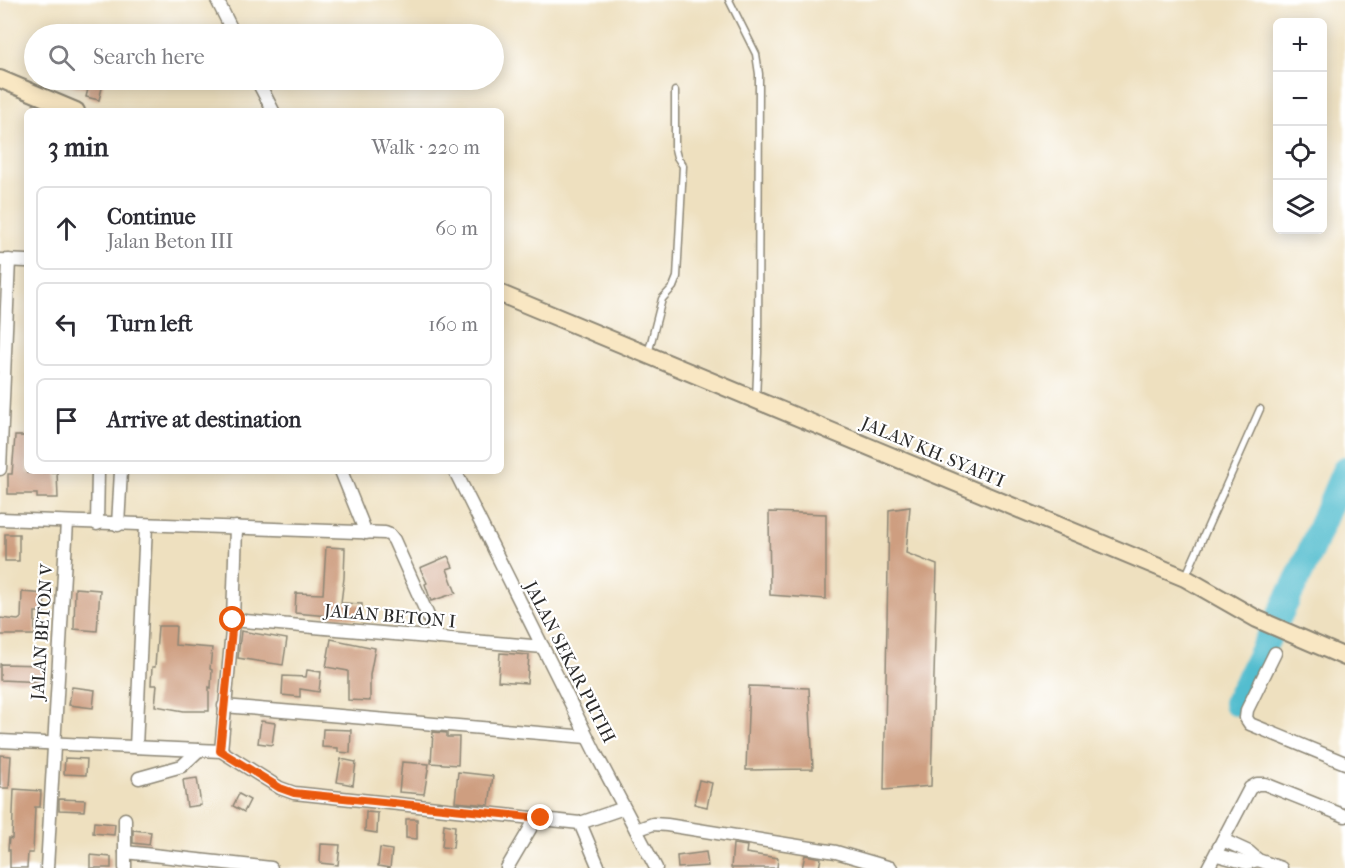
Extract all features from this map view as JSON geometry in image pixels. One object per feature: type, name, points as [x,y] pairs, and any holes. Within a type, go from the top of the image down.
[{"type":"main road","points":[[0,79],[24,89]]},
{"type":"main road","points":[[26,90],[69,108]]},
{"type":"main road","name":"JALAN KH. SYAFI'I","points":[[504,295],[1185,578],[1257,619],[1345,657]]},
{"type":"street","points":[[217,0],[229,24]]},
{"type":"street","points":[[262,90],[271,108]]},
{"type":"street","points":[[0,469],[4,260],[24,261]]},
{"type":"street","points":[[97,524],[99,474]]},
{"type":"street","points":[[118,525],[121,474]]},
{"type":"street","points":[[342,474],[366,533]]},
{"type":"street","name":"JALAN SEKAR PUTIH","points":[[456,474],[587,737],[656,868]]},
{"type":"street","points":[[0,519],[385,533],[392,537],[438,638]]},
{"type":"street","name":"JALAN BETON V","points":[[47,868],[68,522]]},
{"type":"street","points":[[136,747],[146,525]]},
{"type":"street","points":[[220,751],[233,620],[236,527]]},
{"type":"street","name":"JALAN BETON I","points":[[233,620],[543,647]]},
{"type":"street","points":[[1275,653],[1247,710],[1246,718],[1250,724],[1345,763]]},
{"type":"street","points":[[224,706],[587,737]]},
{"type":"street","points":[[0,741],[220,751],[280,788],[294,793],[580,823],[624,807]]},
{"type":"street","points":[[139,778],[182,766],[199,750]]},
{"type":"street","points":[[1208,868],[1217,855],[1250,788],[1257,784],[1265,784],[1345,816]]},
{"type":"street","points":[[507,868],[539,818]]},
{"type":"street","points":[[125,819],[125,868]]},
{"type":"street","points":[[580,823],[598,868]]},
{"type":"street","points":[[636,830],[653,824],[667,825],[836,852],[891,868]]},
{"type":"street","points":[[1223,840],[1250,852],[1258,860],[1281,868]]},
{"type":"street","points":[[125,852],[272,868]]},
{"type":"street","points":[[1217,855],[1247,863],[1258,860]]},
{"type":"lane","points":[[729,0],[756,54],[759,74],[756,399]]},
{"type":"lane","points":[[648,355],[662,299],[674,287],[677,277],[683,174],[675,149],[675,91]]},
{"type":"lane","points":[[1185,578],[1260,409]]},
{"type":"building","points":[[88,90],[102,90],[99,100],[86,97]]},
{"type":"building","points":[[15,436],[24,436],[24,474],[57,474],[58,498],[37,498],[37,494],[8,494],[8,474],[12,474]]},
{"type":"building","points":[[910,507],[906,553],[937,565],[931,786],[884,790],[889,510]]},
{"type":"building","points":[[769,512],[826,514],[826,599],[770,595]]},
{"type":"building","points":[[5,534],[19,534],[19,561],[5,561]]},
{"type":"building","points":[[326,547],[345,548],[341,603],[362,604],[362,619],[295,613],[296,593],[323,594]]},
{"type":"building","points":[[448,556],[453,567],[447,569],[456,593],[431,601],[425,584],[427,583],[420,568]]},
{"type":"building","points":[[75,588],[100,590],[97,631],[74,629]]},
{"type":"building","points":[[22,592],[45,594],[44,612],[35,612],[35,635],[0,635],[0,618],[18,620],[21,618]]},
{"type":"building","points":[[158,626],[176,626],[175,645],[212,648],[209,711],[184,711],[155,706],[157,685],[151,685],[152,667],[155,667]]},
{"type":"building","points":[[241,631],[287,639],[283,665],[238,658]]},
{"type":"building","points":[[331,639],[375,648],[370,675],[370,701],[348,700],[348,671],[326,667]]},
{"type":"building","points":[[500,653],[529,655],[527,683],[498,681]]},
{"type":"building","points":[[0,664],[45,665],[44,682],[0,680]]},
{"type":"building","points":[[307,670],[321,672],[319,692],[300,689],[300,697],[282,695],[283,676],[306,677]]},
{"type":"building","points":[[749,686],[809,688],[813,769],[746,770]]},
{"type":"building","points":[[72,687],[95,690],[93,708],[69,705]]},
{"type":"building","points":[[261,721],[275,723],[272,745],[258,743]]},
{"type":"building","points":[[323,729],[351,730],[350,753],[338,752],[338,748],[322,747]]},
{"type":"building","points":[[433,732],[447,733],[447,737],[459,737],[458,765],[431,763]]},
{"type":"building","points":[[0,755],[11,756],[9,788],[0,788]]},
{"type":"building","points":[[65,758],[87,759],[86,775],[64,774]]},
{"type":"building","points":[[341,759],[356,762],[353,785],[337,782]]},
{"type":"building","points":[[402,762],[429,764],[424,794],[399,792]]},
{"type":"building","points":[[458,772],[493,776],[489,805],[455,802]]},
{"type":"building","points":[[197,778],[201,805],[187,807],[183,780]]},
{"type":"building","points":[[699,780],[712,783],[707,807],[694,804]]},
{"type":"building","points":[[14,789],[41,791],[40,807],[35,807],[33,853],[28,853],[27,868],[10,868],[10,850],[8,850],[9,838],[12,839]]},
{"type":"building","points":[[239,794],[250,800],[244,812],[233,806]]},
{"type":"building","points":[[59,799],[85,800],[84,811],[59,810]]},
{"type":"building","points":[[366,812],[378,813],[377,833],[365,831]]},
{"type":"building","points":[[406,819],[417,819],[417,839],[406,838]]},
{"type":"building","points":[[94,822],[115,824],[114,835],[93,833]]},
{"type":"building","points":[[444,824],[455,826],[453,848],[442,847]]},
{"type":"building","points":[[133,830],[151,832],[149,845],[133,843]]},
{"type":"building","points":[[321,844],[340,845],[338,865],[320,863]]},
{"type":"building","points":[[733,844],[747,846],[746,853],[778,858],[777,868],[731,868]]},
{"type":"building","points":[[380,848],[392,850],[390,868],[378,866]]},
{"type":"building","points":[[706,852],[708,866],[678,868],[677,856]]},
{"type":"building","points":[[90,855],[111,857],[111,868],[90,868]]},
{"type":"building","points":[[805,855],[821,858],[819,868],[802,868]]},
{"type":"waterway","points":[[1236,703],[1303,568],[1345,469]]},
{"type":"route","points":[[233,620],[220,751],[280,788],[294,793],[541,818]]}]
